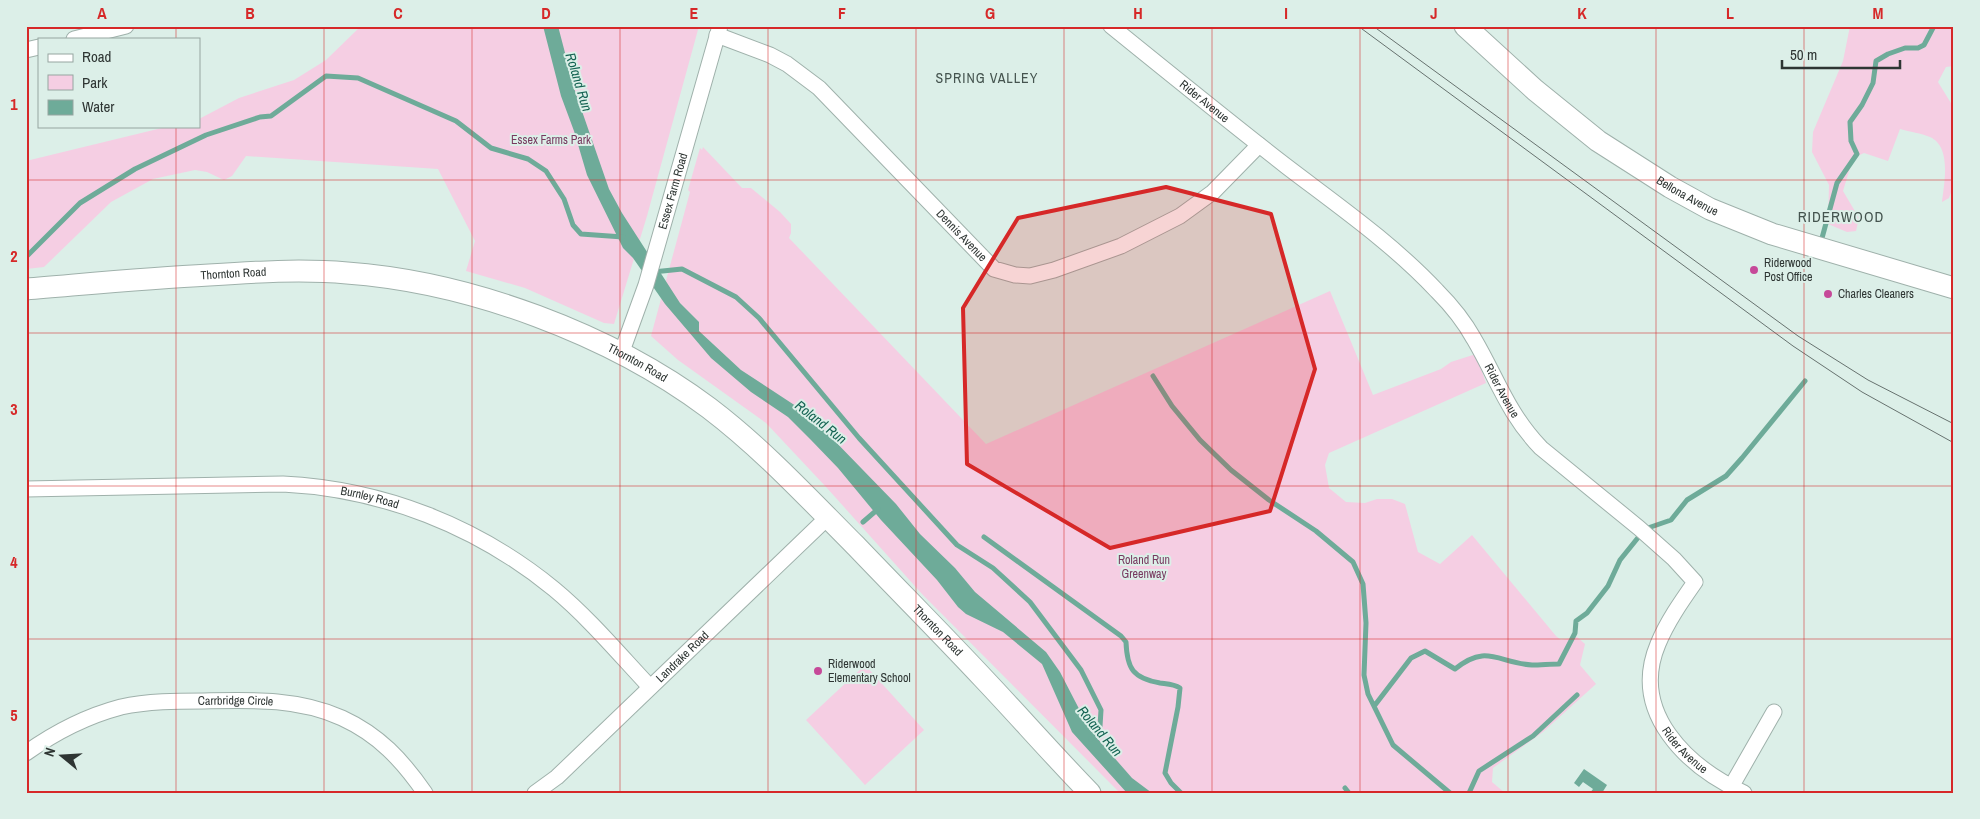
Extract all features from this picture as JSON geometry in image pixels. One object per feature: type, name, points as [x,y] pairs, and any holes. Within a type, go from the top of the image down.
[{"type":"street","points":[[78,38],[126,26]]},
{"type":"street","name":"Rider Avenue","points":[[1111,26],[1369,229],[1437,290],[1460,316],[1515,418],[1527,434],[1541,448],[1652,540],[1695,582],[1670,618],[1657,646],[1651,678],[1656,708],[1670,738],[1680,750],[1707,772],[1738,790]]},
{"type":"street","name":"Bellona Avenue","points":[[1464,26],[1534,90],[1598,141],[1670,187],[1710,209],[1772,234],[1954,288]]},
{"type":"street","name":"Dennis Avenue","points":[[719,30],[787,64],[819,88],[994,269],[1008,274],[1030,276],[1054,270],[1121,246],[1180,216],[1213,192],[1260,145]]},
{"type":"street","name":"Essex Farm Road","points":[[622,354],[646,285],[719,30]]},
{"type":"street","name":"Thornton Road","points":[[26,289],[282,270],[348,273],[415,282],[487,300],[568,329],[622,354],[665,379],[714,413],[752,443],[828,517],[1090,793]]},
{"type":"street","name":"Burnley Road","points":[[26,489],[283,484],[332,488],[404,506],[464,529],[524,566],[556,590],[650,686]]},
{"type":"street","name":"Landrake Road","points":[[536,793],[557,777],[828,517]]},
{"type":"street","name":"Carrbridge Circle","points":[[26,753],[83,720],[122,707],[162,702],[264,700],[296,704],[319,710],[341,718],[359,728],[385,746],[405,765],[425,793]]},
{"type":"street","points":[[1738,790],[1774,712]]},
{"type":"highlighted area","points":[[1166,187],[1271,214],[1315,369],[1270,511],[1110,548],[967,464],[963,308],[1018,218]]},
{"type":"green space","name":"Essex Farms Park","points":[[361,26],[699,26],[647,216],[614,324],[604,323],[525,288],[466,271],[475,241],[438,169],[246,156],[232,176],[224,180],[207,172],[195,170],[153,179],[111,202],[44,267],[26,269],[26,161],[162,128],[200,128],[200,118],[239,98],[294,80],[326,60]]},
{"type":"green space","points":[[1850,26],[1954,26],[1954,66],[1946,67],[1938,82],[1954,108],[1954,184],[1949,198],[1942,202],[1945,166],[1944,157],[1937,142],[1923,134],[1900,129],[1888,161],[1864,153],[1853,158],[1843,191],[1859,218],[1856,231],[1847,232],[1828,224],[1829,185],[1812,152],[1813,132],[1843,61]]},
{"type":"green space","name":"Roland Run Greenway","points":[[703,147],[742,188],[751,188],[780,212],[791,224],[789,238],[986,444],[1330,291],[1373,395],[1441,369],[1451,362],[1476,354],[1486,383],[1329,453],[1325,465],[1329,488],[1346,502],[1365,503],[1377,499],[1392,499],[1405,504],[1418,552],[1440,564],[1472,535],[1556,636],[1561,640],[1577,637],[1585,644],[1580,665],[1596,684],[1543,732],[1493,768],[1492,782],[1505,793],[1120,793],[922,594],[766,423],[678,360],[651,336],[690,192],[688,190],[700,148],[702,150]]},
{"type":"green space","points":[[865,665],[924,730],[865,785],[806,720]]},
{"type":"water","name":"Roland Run","points":[[543,26],[558,26],[575,91],[609,189],[622,213],[680,303],[699,322],[699,331],[741,370],[805,412],[896,504],[920,534],[955,568],[975,592],[1046,652],[1060,672],[1090,730],[1132,778],[1152,793],[1127,793],[1072,732],[1042,664],[1003,632],[966,614],[958,607],[937,580],[811,440],[788,417],[751,392],[711,358],[665,304],[633,258],[623,248],[587,175],[561,96]]},
{"type":"water","points":[[1584,769],[1607,785],[1602,793],[1590,793],[1593,789],[1583,782],[1579,787],[1574,783]]},
{"type":"waterway","points":[[1822,238],[1837,183],[1857,154],[1851,141],[1850,122],[1862,105],[1873,83],[1876,61],[1905,48],[1918,48],[1924,45],[1934,26]]},
{"type":"waterway","points":[[26,257],[80,203],[135,169],[206,135],[260,117],[271,116],[326,76],[358,78],[456,121],[491,148],[528,159],[546,171],[564,199],[573,225],[581,234],[623,237]]},
{"type":"waterway","points":[[653,272],[682,269],[736,297],[759,318],[859,438],[957,545],[993,568],[1030,602],[1081,670],[1101,710],[1100,726],[1091,739]]},
{"type":"waterway","points":[[1153,376],[1172,406],[1200,440],[1231,470],[1269,500],[1316,531],[1353,562],[1363,584],[1366,623],[1364,675],[1368,694],[1393,745],[1450,793]]},
{"type":"waterway","points":[[1375,705],[1411,658],[1425,651],[1455,669],[1466,661],[1484,656],[1493,656],[1520,664],[1559,664],[1575,633],[1576,621],[1587,613],[1608,586],[1620,560],[1645,529],[1671,520],[1687,500],[1726,476],[1805,381]]},
{"type":"waterway","points":[[863,522],[878,509]]},
{"type":"waterway","points":[[984,537],[1121,636],[1126,642],[1130,666],[1138,675],[1151,681],[1180,688],[1165,773],[1171,783],[1181,793]]},
{"type":"waterway","points":[[1469,793],[1479,771],[1533,736],[1577,695]]},
{"type":"waterway","points":[[1345,788],[1349,793]]},
{"type":"tram line","points":[[1358,26],[1793,346],[1862,392],[1954,443]]},
{"type":"tram line","points":[[1373,26],[1798,336],[1868,380],[1954,424]]},
{"type":"place","name":"Riderwood Post Office","points":[[1754,270]]},
{"type":"place","name":"Charles Cleaners","points":[[1828,294]]},
{"type":"place","name":"Riderwood Elementary School","points":[[818,671]]},
{"type":"district","name":"SPRING VALLEY","points":[[987,78]]},
{"type":"district","name":"RIDERWOOD","points":[[1841,217]]}]
